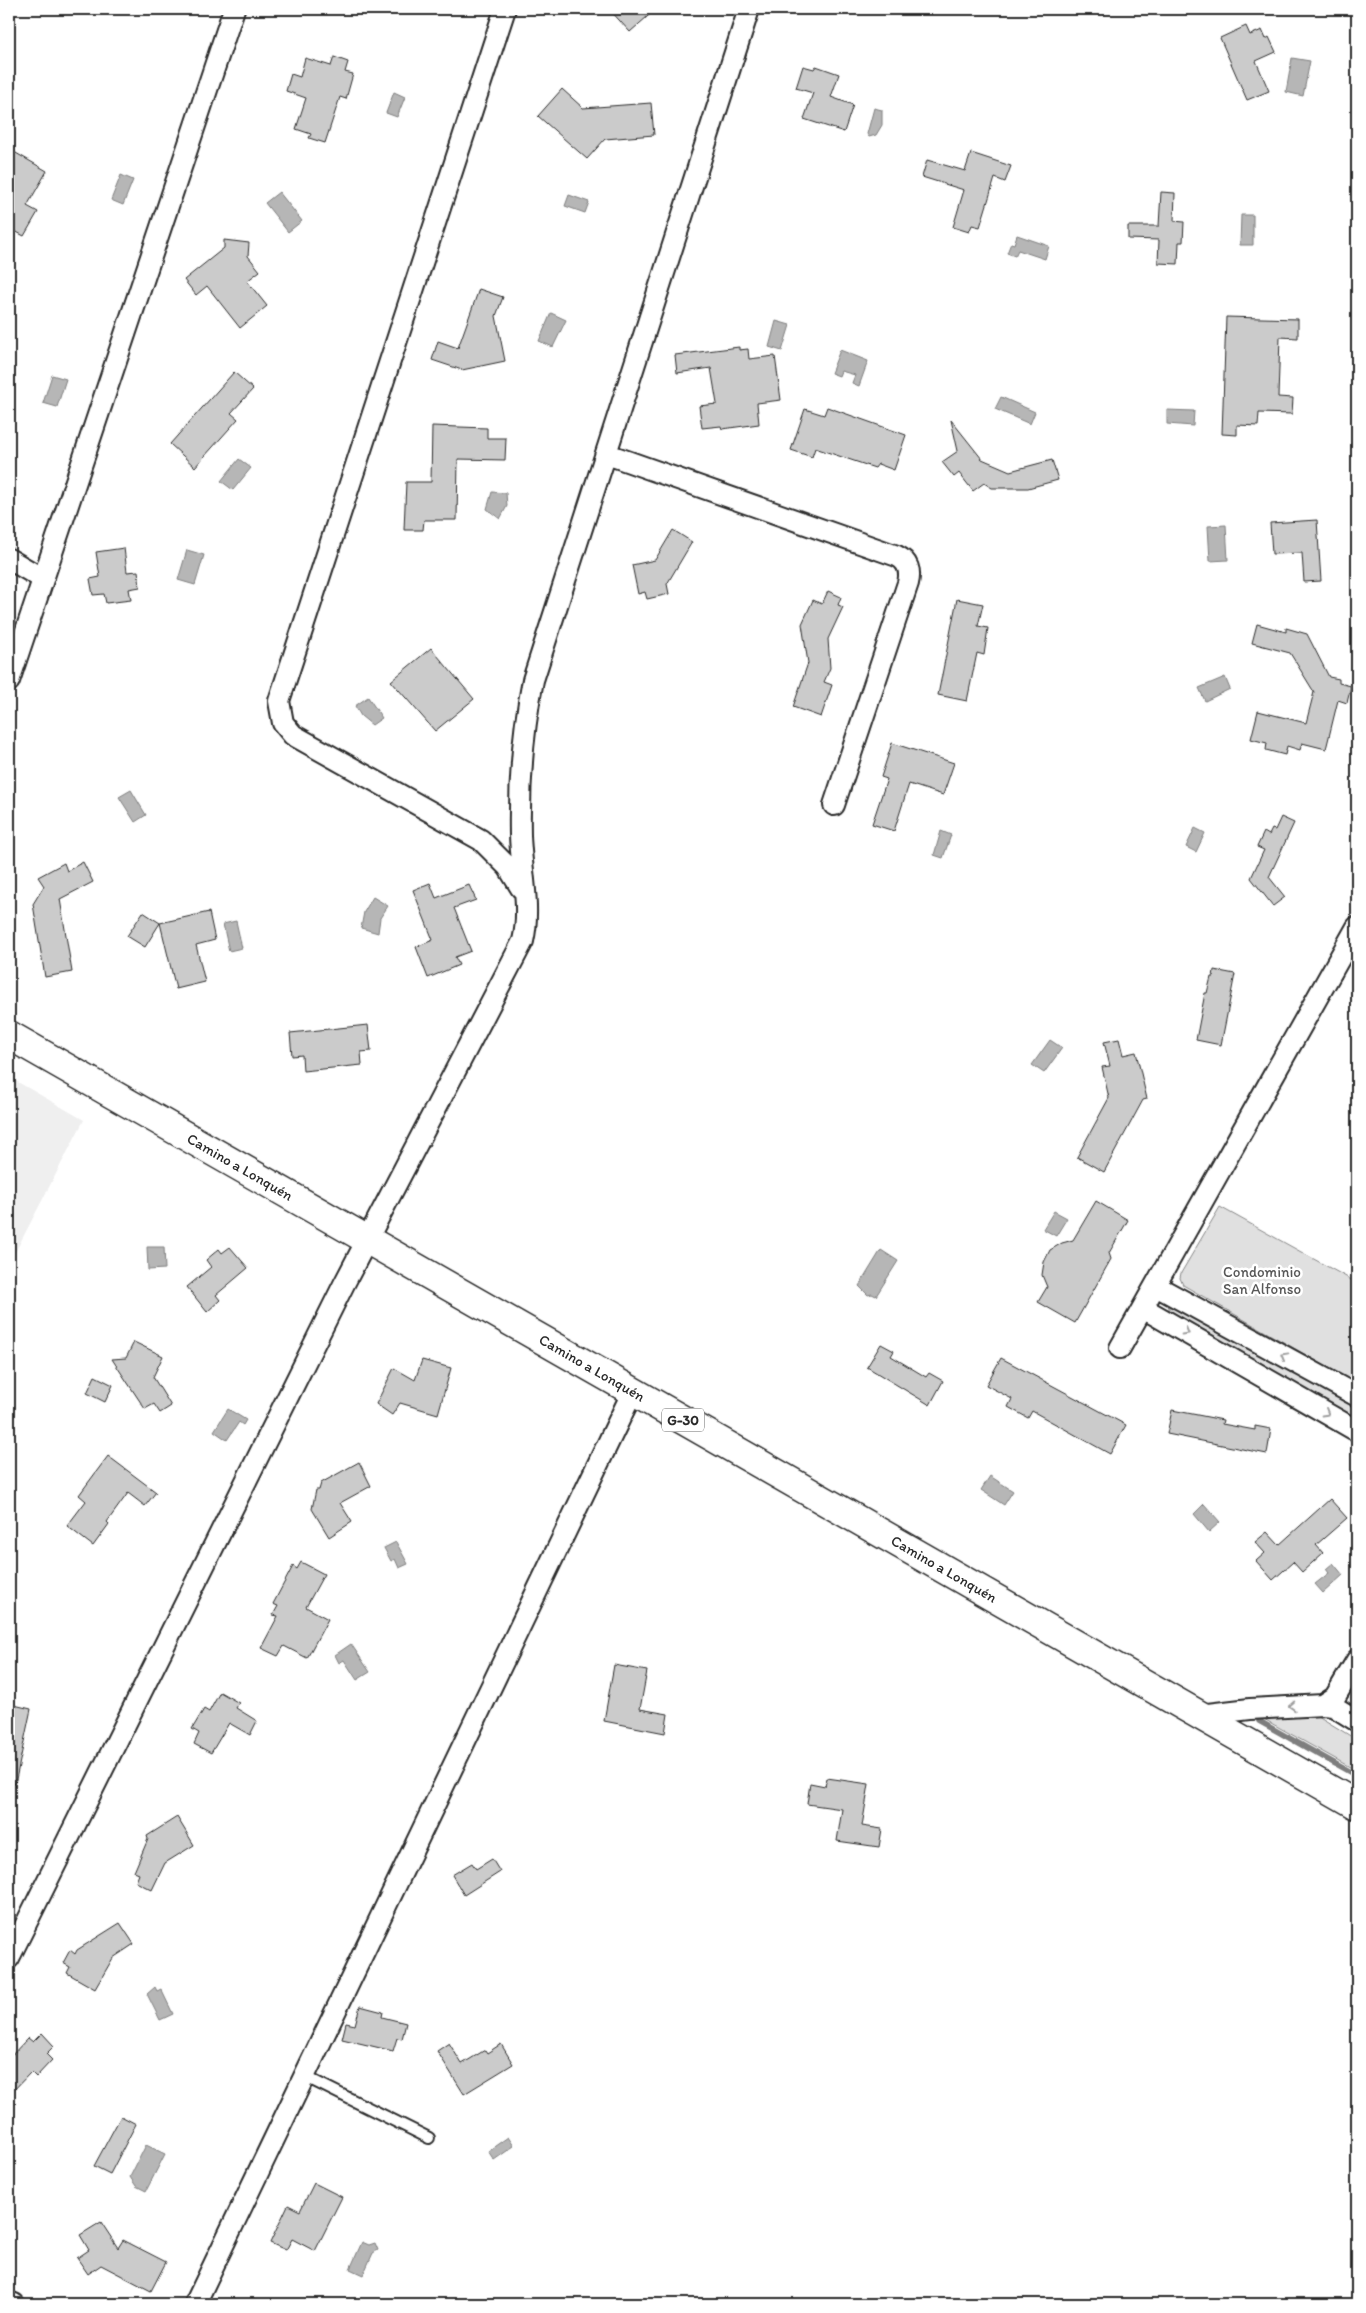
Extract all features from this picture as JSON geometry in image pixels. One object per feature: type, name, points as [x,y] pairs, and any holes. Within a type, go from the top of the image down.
[{"type":"main road","name":"Camino a Lonquén","points":[[9,1035],[1357,1805]]},
{"type":"street","points":[[9,681],[234,9]]},
{"type":"street","points":[[505,9],[279,701],[283,723],[293,735],[480,840],[508,867],[524,894]]},
{"type":"street","points":[[9,1958],[368,1240],[523,942],[527,921],[520,842],[520,800],[527,711],[533,680],[542,646],[607,454],[749,9]]},
{"type":"street","points":[[607,454],[897,556],[906,563],[909,573],[908,583],[834,805]]},
{"type":"street","points":[[9,559],[43,579]]},
{"type":"street","points":[[1120,1348],[1357,927]]},
{"type":"street","points":[[1156,1286],[1357,1396]]},
{"type":"street","points":[[1143,1308],[1357,1431]]},
{"type":"street","points":[[195,2304],[633,1391]]},
{"type":"street","points":[[1323,1704],[1335,1697],[1357,1660]]},
{"type":"street","points":[[1199,1715],[1323,1704],[1333,1706],[1357,1721]]},
{"type":"street","points":[[9,2302],[14,2304]]},
{"type":"lane","points":[[304,2076],[429,2138]]},
{"type":"shaded area","points":[[1292,58],[1310,61],[1303,96],[1286,92]]},
{"type":"shaded area","points":[[394,92],[405,97],[397,117],[386,113]]},
{"type":"shaded area","points":[[874,108],[882,110],[882,125],[876,135],[869,137],[867,134]]},
{"type":"shaded area","points":[[121,175],[133,180],[123,205],[111,200]]},
{"type":"shaded area","points":[[279,192],[302,221],[288,232],[265,203]]},
{"type":"shaded area","points":[[569,195],[589,202],[585,213],[565,206]]},
{"type":"shaded area","points":[[1241,215],[1253,215],[1253,245],[1240,245]]},
{"type":"shaded area","points":[[1017,235],[1049,246],[1045,259],[1018,250],[1015,256],[1007,253],[1011,243],[1014,244]]},
{"type":"shaded area","points":[[551,313],[566,320],[553,347],[539,341]]},
{"type":"shaded area","points":[[776,321],[790,325],[782,351],[769,347]]},
{"type":"shaded area","points":[[840,350],[868,361],[859,386],[852,383],[855,375],[841,371],[839,376],[831,373]]},
{"type":"shaded area","points":[[52,375],[66,379],[57,407],[43,403]]},
{"type":"shaded area","points":[[1001,397],[1035,412],[1030,424],[995,409]]},
{"type":"shaded area","points":[[1167,410],[1194,411],[1193,426],[1167,424]]},
{"type":"shaded area","points":[[239,459],[251,468],[233,490],[221,481]]},
{"type":"shaded area","points":[[492,492],[506,493],[507,506],[500,519],[487,509]]},
{"type":"shaded area","points":[[1226,525],[1228,560],[1210,561],[1208,526]]},
{"type":"shaded area","points":[[187,550],[204,555],[195,585],[178,580]]},
{"type":"shaded area","points":[[1225,677],[1230,689],[1205,701],[1199,688]]},
{"type":"shaded area","points":[[368,697],[382,718],[372,725],[361,716],[355,706]]},
{"type":"shaded area","points":[[131,790],[146,815],[135,822],[119,797]]},
{"type":"shaded area","points":[[1195,828],[1205,833],[1196,852],[1186,847]]},
{"type":"shaded area","points":[[941,831],[951,835],[943,858],[934,855]]},
{"type":"shaded area","points":[[373,897],[388,906],[380,918],[378,933],[361,928],[364,912]]},
{"type":"shaded area","points":[[236,921],[242,948],[229,951],[223,924]]},
{"type":"shaded area","points":[[1050,1040],[1062,1048],[1044,1073],[1032,1065]]},
{"type":"shaded area","points":[[9,1077],[84,1120],[9,1264]]},
{"type":"shaded area","points":[[1054,1211],[1067,1218],[1056,1236],[1043,1229]]},
{"type":"shaded area","points":[[147,1247],[164,1247],[165,1269],[148,1270]]},
{"type":"shaded area","points":[[881,1250],[898,1261],[876,1296],[868,1295],[859,1286]]},
{"type":"shaded area","points":[[228,1409],[246,1420],[243,1425],[239,1422],[227,1440],[214,1431]]},
{"type":"shaded area","points":[[990,1476],[1013,1491],[1004,1505],[981,1490]]},
{"type":"shaded area","points":[[1204,1504],[1220,1522],[1209,1532],[1194,1514]]},
{"type":"shaded area","points":[[396,1542],[408,1564],[399,1568],[395,1559],[391,1561],[384,1548]]},
{"type":"shaded area","points":[[1333,1563],[1343,1575],[1323,1593],[1315,1584],[1329,1573],[1326,1569]]},
{"type":"shaded area","points":[[351,1644],[370,1672],[357,1680],[344,1660],[339,1663],[335,1655]]},
{"type":"shaded area","points":[[155,1987],[157,1991],[161,1989],[173,2014],[160,2020],[147,1994]]},
{"type":"shaded area","points":[[508,2137],[514,2146],[494,2160],[488,2151]]},
{"type":"shaded area","points":[[146,2145],[165,2154],[146,2191],[136,2186],[130,2177]]},
{"type":"shaded area","points":[[362,2242],[369,2245],[375,2243],[378,2250],[373,2253],[363,2275],[350,2269]]},
{"type":"green space","name":"Condominio San Alfonso","points":[[1220,1207],[1357,1283],[1357,1384],[1183,1285],[1180,1278],[1181,1273]]},
{"type":"green space","points":[[1172,1303],[1357,1403],[1357,1423],[1169,1314],[1169,1306]]},
{"type":"green space","points":[[1309,1714],[1318,1716],[1357,1740],[1357,1771],[1262,1718]]},
{"type":"building","points":[[609,9],[656,9],[630,32]]},
{"type":"building","points":[[1246,26],[1250,35],[1262,30],[1266,39],[1269,37],[1276,52],[1256,61],[1269,91],[1247,100],[1220,38]]},
{"type":"building","points":[[334,57],[348,62],[345,72],[353,74],[346,99],[340,97],[325,143],[309,138],[311,134],[296,129],[306,98],[286,91],[291,74],[300,77],[305,58],[331,66]]},
{"type":"building","points":[[803,66],[814,69],[816,66],[839,74],[831,97],[853,105],[844,132],[804,119],[813,93],[796,88]]},
{"type":"building","points":[[562,89],[583,108],[651,103],[654,135],[605,139],[587,159],[538,116]]},
{"type":"building","points":[[9,149],[47,171],[27,206],[38,212],[24,236],[9,228]]},
{"type":"building","points":[[971,153],[1011,166],[1005,182],[995,178],[980,227],[972,225],[969,232],[953,227],[964,190],[922,177],[927,160],[965,171]]},
{"type":"building","points":[[1161,192],[1175,193],[1174,221],[1184,222],[1183,242],[1179,242],[1178,264],[1158,263],[1159,240],[1128,239],[1128,226],[1159,226]]},
{"type":"building","points":[[224,240],[249,243],[248,256],[260,271],[247,281],[267,306],[240,328],[207,286],[196,295],[184,280],[224,248]]},
{"type":"building","points":[[479,289],[503,297],[496,316],[505,361],[462,370],[432,360],[438,341],[458,348]]},
{"type":"building","points":[[1226,317],[1298,319],[1298,338],[1280,337],[1278,397],[1293,398],[1292,414],[1259,413],[1258,426],[1237,425],[1237,435],[1222,434]]},
{"type":"building","points":[[739,347],[739,350],[748,349],[749,359],[775,356],[781,400],[757,403],[759,424],[722,429],[721,426],[702,428],[699,406],[717,404],[711,368],[677,373],[675,355]]},
{"type":"building","points":[[234,372],[253,389],[231,413],[238,419],[195,467],[170,444]]},
{"type":"building","points":[[827,407],[906,435],[894,470],[878,464],[875,468],[815,448],[812,457],[791,450],[805,409],[824,415]]},
{"type":"building","points":[[951,420],[982,459],[1010,471],[1052,460],[1058,480],[1028,488],[992,488],[984,483],[973,491],[959,473],[954,477],[942,462],[958,451]]},
{"type":"building","points":[[432,426],[487,428],[487,438],[506,438],[505,460],[458,459],[457,520],[424,520],[423,530],[404,530],[406,482],[431,482]]},
{"type":"building","points":[[1317,520],[1321,581],[1304,582],[1302,553],[1272,554],[1270,523]]},
{"type":"building","points":[[673,530],[692,542],[667,584],[669,594],[647,599],[645,592],[638,594],[632,565],[655,560]]},
{"type":"building","points":[[124,548],[127,572],[138,571],[140,587],[129,589],[131,600],[106,603],[104,594],[93,595],[90,579],[100,577],[96,552]]},
{"type":"building","points":[[828,591],[841,597],[838,605],[843,607],[828,639],[830,668],[824,682],[832,685],[821,717],[793,707],[808,663],[802,624],[813,600],[822,604]]},
{"type":"building","points":[[957,599],[983,604],[978,626],[988,628],[984,655],[977,653],[967,701],[938,695]]},
{"type":"building","points":[[1257,624],[1286,632],[1286,628],[1307,634],[1329,677],[1339,679],[1339,683],[1351,686],[1347,703],[1338,700],[1326,749],[1302,743],[1300,750],[1287,746],[1285,755],[1266,750],[1267,743],[1251,739],[1258,711],[1306,723],[1314,692],[1290,653],[1252,643]]},
{"type":"building","points":[[431,648],[474,699],[435,731],[391,681]]},
{"type":"building","points":[[892,743],[954,763],[943,795],[909,784],[894,831],[872,824],[887,779],[881,777]]},
{"type":"building","points":[[1281,817],[1294,823],[1269,877],[1285,897],[1273,906],[1251,878],[1264,850],[1257,847],[1264,832],[1269,835],[1272,829],[1275,830]]},
{"type":"building","points":[[83,862],[93,882],[60,899],[72,972],[45,977],[33,904],[44,886],[38,877],[64,863],[67,871]]},
{"type":"building","points":[[430,883],[436,898],[469,885],[476,900],[454,908],[471,951],[455,957],[459,965],[428,978],[416,947],[433,940],[413,890]]},
{"type":"building","points":[[143,912],[160,923],[145,947],[127,936]]},
{"type":"building","points":[[209,912],[215,940],[196,945],[205,982],[176,989],[160,923]]},
{"type":"building","points":[[1214,970],[1235,974],[1221,1045],[1196,1040],[1205,993],[1207,993]]},
{"type":"building","points":[[368,1025],[371,1051],[361,1052],[362,1065],[303,1071],[302,1055],[292,1056],[290,1033]]},
{"type":"building","points":[[1119,1039],[1123,1055],[1136,1052],[1147,1099],[1143,1100],[1104,1172],[1077,1157],[1109,1098],[1102,1067],[1110,1066],[1104,1042]]},
{"type":"building","points":[[1096,1201],[1128,1220],[1109,1253],[1111,1259],[1075,1323],[1038,1302],[1047,1287],[1042,1275],[1044,1262],[1050,1250],[1062,1243],[1073,1240]]},
{"type":"building","points":[[230,1247],[248,1268],[216,1295],[220,1300],[207,1312],[187,1287],[211,1267],[206,1260],[219,1249],[222,1253]]},
{"type":"building","points":[[134,1342],[163,1356],[153,1377],[171,1406],[160,1413],[154,1404],[145,1409],[112,1359],[126,1358]]},
{"type":"building","points":[[881,1344],[894,1351],[891,1356],[926,1377],[929,1373],[943,1381],[930,1405],[867,1367]]},
{"type":"building","points":[[1001,1358],[1126,1425],[1110,1454],[1032,1411],[1028,1418],[1008,1407],[1012,1399],[986,1385]]},
{"type":"building","points":[[422,1360],[451,1368],[438,1414],[400,1403],[392,1415],[376,1404],[394,1368],[415,1380]]},
{"type":"building","points":[[95,1376],[113,1385],[105,1402],[87,1393]]},
{"type":"building","points":[[1172,1410],[1223,1420],[1222,1424],[1255,1430],[1255,1426],[1271,1429],[1267,1454],[1167,1434]]},
{"type":"building","points":[[108,1456],[156,1492],[145,1506],[128,1493],[107,1522],[109,1524],[93,1546],[67,1526],[86,1501],[79,1495]]},
{"type":"building","points":[[359,1462],[371,1486],[340,1503],[352,1522],[329,1537],[312,1509],[316,1490],[319,1490],[321,1483]]},
{"type":"building","points":[[1330,1499],[1347,1518],[1316,1545],[1323,1553],[1302,1572],[1293,1562],[1273,1580],[1256,1561],[1265,1553],[1255,1542],[1267,1532],[1279,1545]]},
{"type":"building","points":[[301,1562],[324,1574],[306,1607],[328,1619],[307,1658],[284,1646],[278,1656],[261,1648],[278,1616],[273,1615],[278,1606],[273,1604],[293,1566],[297,1569]]},
{"type":"building","points":[[614,1665],[647,1671],[640,1709],[668,1714],[665,1733],[604,1721]]},
{"type":"building","points":[[220,1692],[239,1703],[236,1708],[257,1721],[250,1735],[229,1723],[211,1753],[194,1744],[199,1733],[192,1729],[204,1709],[209,1712]]},
{"type":"building","points":[[14,1705],[31,1709],[15,1784],[9,1783],[9,1727]]},
{"type":"building","points":[[827,1778],[869,1784],[862,1826],[882,1829],[879,1847],[837,1841],[842,1809],[807,1804],[810,1783],[825,1786]]},
{"type":"building","points":[[177,1817],[194,1845],[165,1863],[152,1890],[136,1882],[139,1874],[134,1872],[148,1839],[147,1836]]},
{"type":"building","points":[[492,1859],[500,1872],[464,1895],[452,1875],[472,1863],[476,1869]]},
{"type":"building","points":[[120,1923],[134,1944],[113,1958],[95,1989],[67,1973],[70,1967],[63,1963],[70,1950],[75,1954],[77,1950]]},
{"type":"building","points":[[360,2006],[383,2012],[382,2017],[406,2023],[402,2039],[397,2038],[393,2051],[342,2039],[346,2023],[355,2025]]},
{"type":"building","points":[[42,2033],[54,2046],[46,2054],[52,2060],[36,2077],[31,2072],[9,2095],[9,2058],[28,2038],[33,2042]]},
{"type":"building","points":[[449,2043],[462,2064],[485,2050],[487,2053],[501,2044],[513,2064],[464,2094],[437,2051]]},
{"type":"building","points":[[121,2116],[136,2124],[110,2174],[94,2166]]},
{"type":"building","points":[[314,2183],[342,2197],[315,2251],[292,2239],[286,2250],[270,2243],[288,2205],[300,2211]]},
{"type":"building","points":[[101,2222],[118,2248],[123,2240],[166,2262],[151,2291],[101,2265],[88,2274],[77,2258],[89,2250],[80,2235]]},
{"type":"waterway","points":[[1259,1721],[1357,1776]]}]
